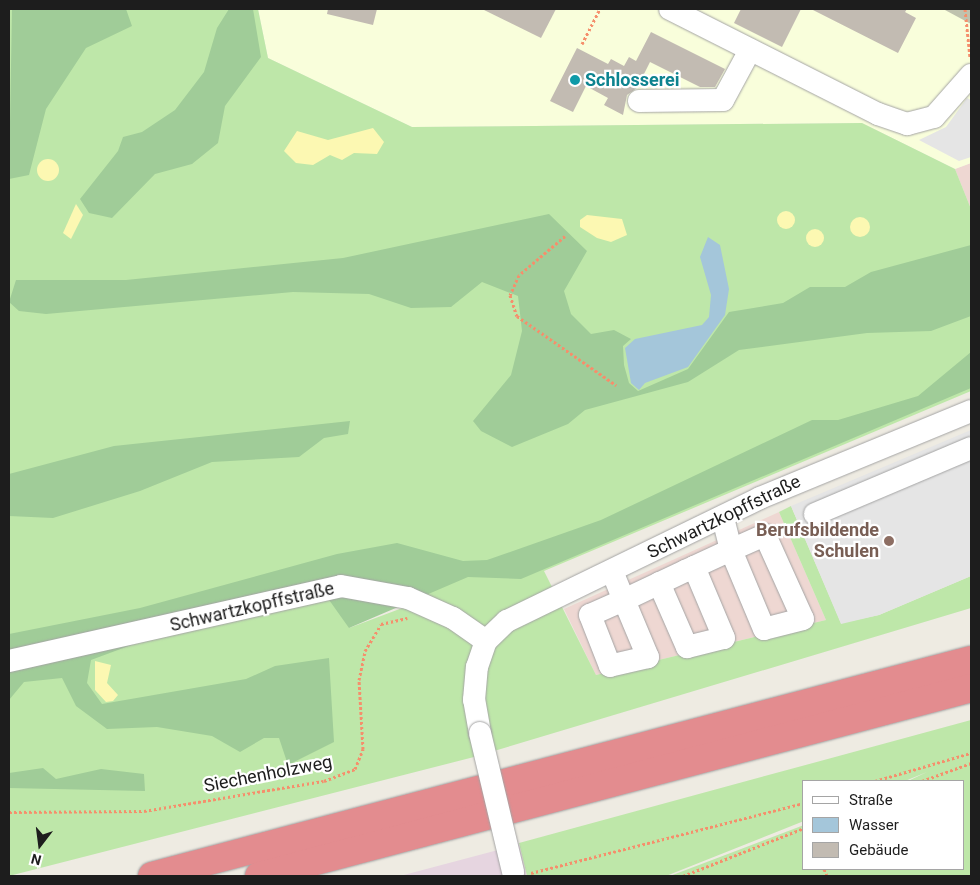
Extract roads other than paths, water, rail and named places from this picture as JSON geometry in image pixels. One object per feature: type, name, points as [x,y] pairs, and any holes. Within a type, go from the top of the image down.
[{"type":"highway","points":[[942,668],[971,654]]},
{"type":"highway","points":[[152,876],[971,660]]},
{"type":"highway","points":[[258,876],[971,688]]},
{"type":"street","points":[[670,9],[704,16],[750,50],[907,124],[934,118],[971,75]]},
{"type":"street","points":[[639,101],[723,100],[750,50]]},
{"type":"street","name":"Schwartzkopffstraße","points":[[9,661],[342,586],[383,590],[436,610],[486,641],[514,617],[612,570],[878,448],[971,411]]},
{"type":"street","points":[[878,448],[893,481]]},
{"type":"street","points":[[815,514],[971,448]]},
{"type":"street","points":[[612,570],[624,600],[731,550],[723,518]]},
{"type":"street","points":[[659,583],[687,647],[724,638],[694,567]]},
{"type":"street","points":[[486,641],[475,682],[480,733],[518,874]]},
{"type":"water","points":[[708,237],[720,245],[729,289],[725,315],[688,367],[645,383],[639,390],[631,383],[625,348],[635,339],[702,325],[709,317],[711,295],[700,257]]},
{"type":"place","name":"Schlosserei","points":[[575,80]]},
{"type":"place","name":"Berufsbildende Schulen","points":[[889,541]]}]
